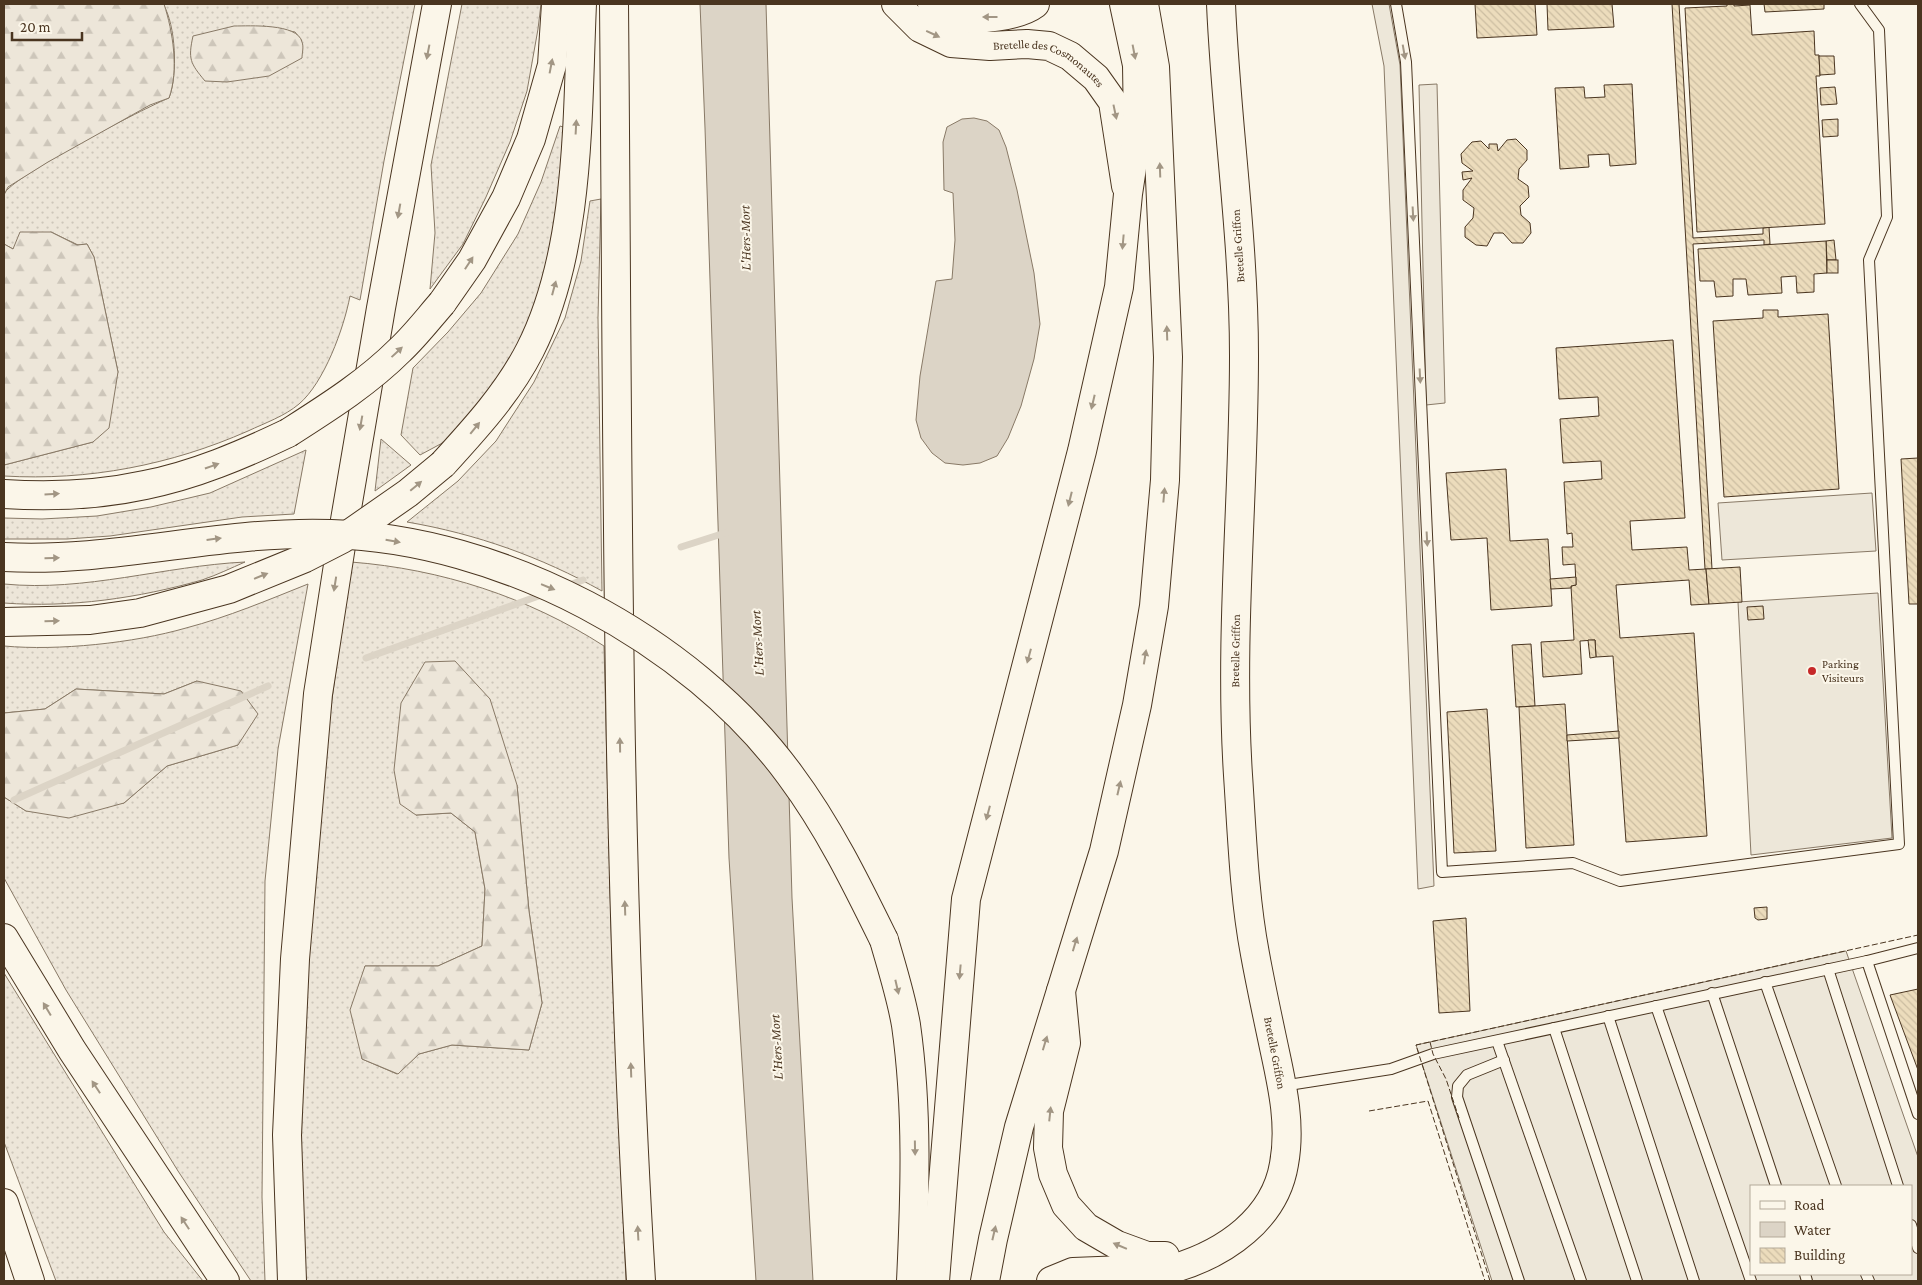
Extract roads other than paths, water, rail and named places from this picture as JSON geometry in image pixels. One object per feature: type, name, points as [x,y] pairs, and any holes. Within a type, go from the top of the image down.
[{"type":"main road","points":[[292,1281],[287,1135],[295,959],[318,694],[346,510],[437,4]]},
{"type":"main road","points":[[4,494],[31,496],[96,492],[145,485],[195,471],[243,454],[288,433],[336,402],[372,375],[401,349],[442,304],[472,260],[497,213],[531,139],[552,64],[556,4]]},
{"type":"main road","points":[[4,622],[90,620],[140,613],[229,589],[305,558],[342,539],[408,493],[442,464],[469,436],[518,372],[530,349],[547,311],[564,248],[570,215],[574,163],[582,4]]},
{"type":"main road","points":[[614,4],[620,766],[628,1011],[641,1281]]},
{"type":"main road","name":"Bretelle des Cosmonautes","points":[[896,4],[920,28],[951,43],[990,46],[1027,44],[1049,46],[1070,56],[1096,78],[1113,102],[1128,194]]},
{"type":"main road","points":[[932,4],[956,16],[996,18],[1030,8],[1035,4]]},
{"type":"main road","points":[[935,1281],[966,898],[1086,432],[1119,287],[1128,194],[1138,128],[1137,74],[1124,4]]},
{"type":"main road","points":[[985,1281],[1019,1127],[1104,851],[1138,705],[1154,606],[1165,480],[1168,357],[1155,67],[1144,4]]},
{"type":"main road","name":"Bretelle Griffon","points":[[1051,1281],[1073,1272],[1174,1268],[1190,1263],[1236,1238],[1259,1219],[1276,1192],[1284,1166],[1288,1134],[1282,1086],[1254,950],[1247,898],[1237,771],[1236,610],[1242,483],[1244,353],[1242,297],[1221,4]]},
{"type":"main road","points":[[4,557],[71,558],[238,536],[331,534],[376,538],[420,545],[464,556],[504,569],[560,591],[603,613],[646,640],[698,679],[735,712],[790,774],[846,861],[884,940],[897,984],[906,1025],[910,1072],[916,1180],[911,1281]]},
{"type":"main road","points":[[4,938],[72,1050],[218,1272]]},
{"type":"main road","points":[[1061,991],[1066,1043],[1049,1111],[1048,1148],[1053,1174],[1066,1204],[1086,1227],[1116,1246],[1147,1256],[1202,1257]]},
{"type":"main road","points":[[4,1203],[29,1278]]},
{"type":"main road","points":[[4,1246],[29,1278]]},
{"type":"lane","points":[[1396,4],[1406,62],[1442,872],[1573,863],[1620,881],[1899,844],[1869,260],[1887,217],[1880,40],[1879,30],[1860,4]]},
{"type":"lane","points":[[1282,1086],[1391,1069],[1433,1054],[1867,961],[1918,948]]},
{"type":"lane","points":[[1867,961],[1918,1114]]},
{"type":"lane","points":[[1828,968],[1898,1185]]},
{"type":"lane","points":[[1765,982],[1836,1185]]},
{"type":"lane","points":[[1712,993],[1776,1185]]},
{"type":"lane","points":[[1656,1006],[1751,1281]]},
{"type":"lane","points":[[1608,1016],[1694,1281]]},
{"type":"lane","points":[[1554,1028],[1636,1281]]},
{"type":"lane","points":[[1497,1040],[1581,1281]]},
{"type":"lane","points":[[1504,1060],[1467,1075],[1458,1086],[1457,1097],[1519,1281]]},
{"type":"lane","points":[[1912,1228],[1918,1248]]},
{"type":"water","name":"L'Hers-Mort","points":[[700,4],[766,4],[792,898],[813,1281],[756,1281],[729,858]]},
{"type":"water","points":[[974,118],[987,121],[999,130],[1006,147],[1034,273],[1040,324],[1034,359],[1021,406],[1008,438],[997,456],[980,463],[963,465],[945,463],[932,453],[921,438],[916,420],[920,376],[936,281],[952,279],[955,240],[953,193],[944,190],[943,142],[947,127],[962,119]]},
{"type":"waterway","points":[[681,547],[728,532]]},
{"type":"waterway","points":[[564,587],[583,580]]},
{"type":"waterway","points":[[366,658],[544,594]]},
{"type":"waterway","points":[[14,800],[268,686]]},
{"type":"place","name":"Parking Visiteurs","points":[[1812,671]]}]
